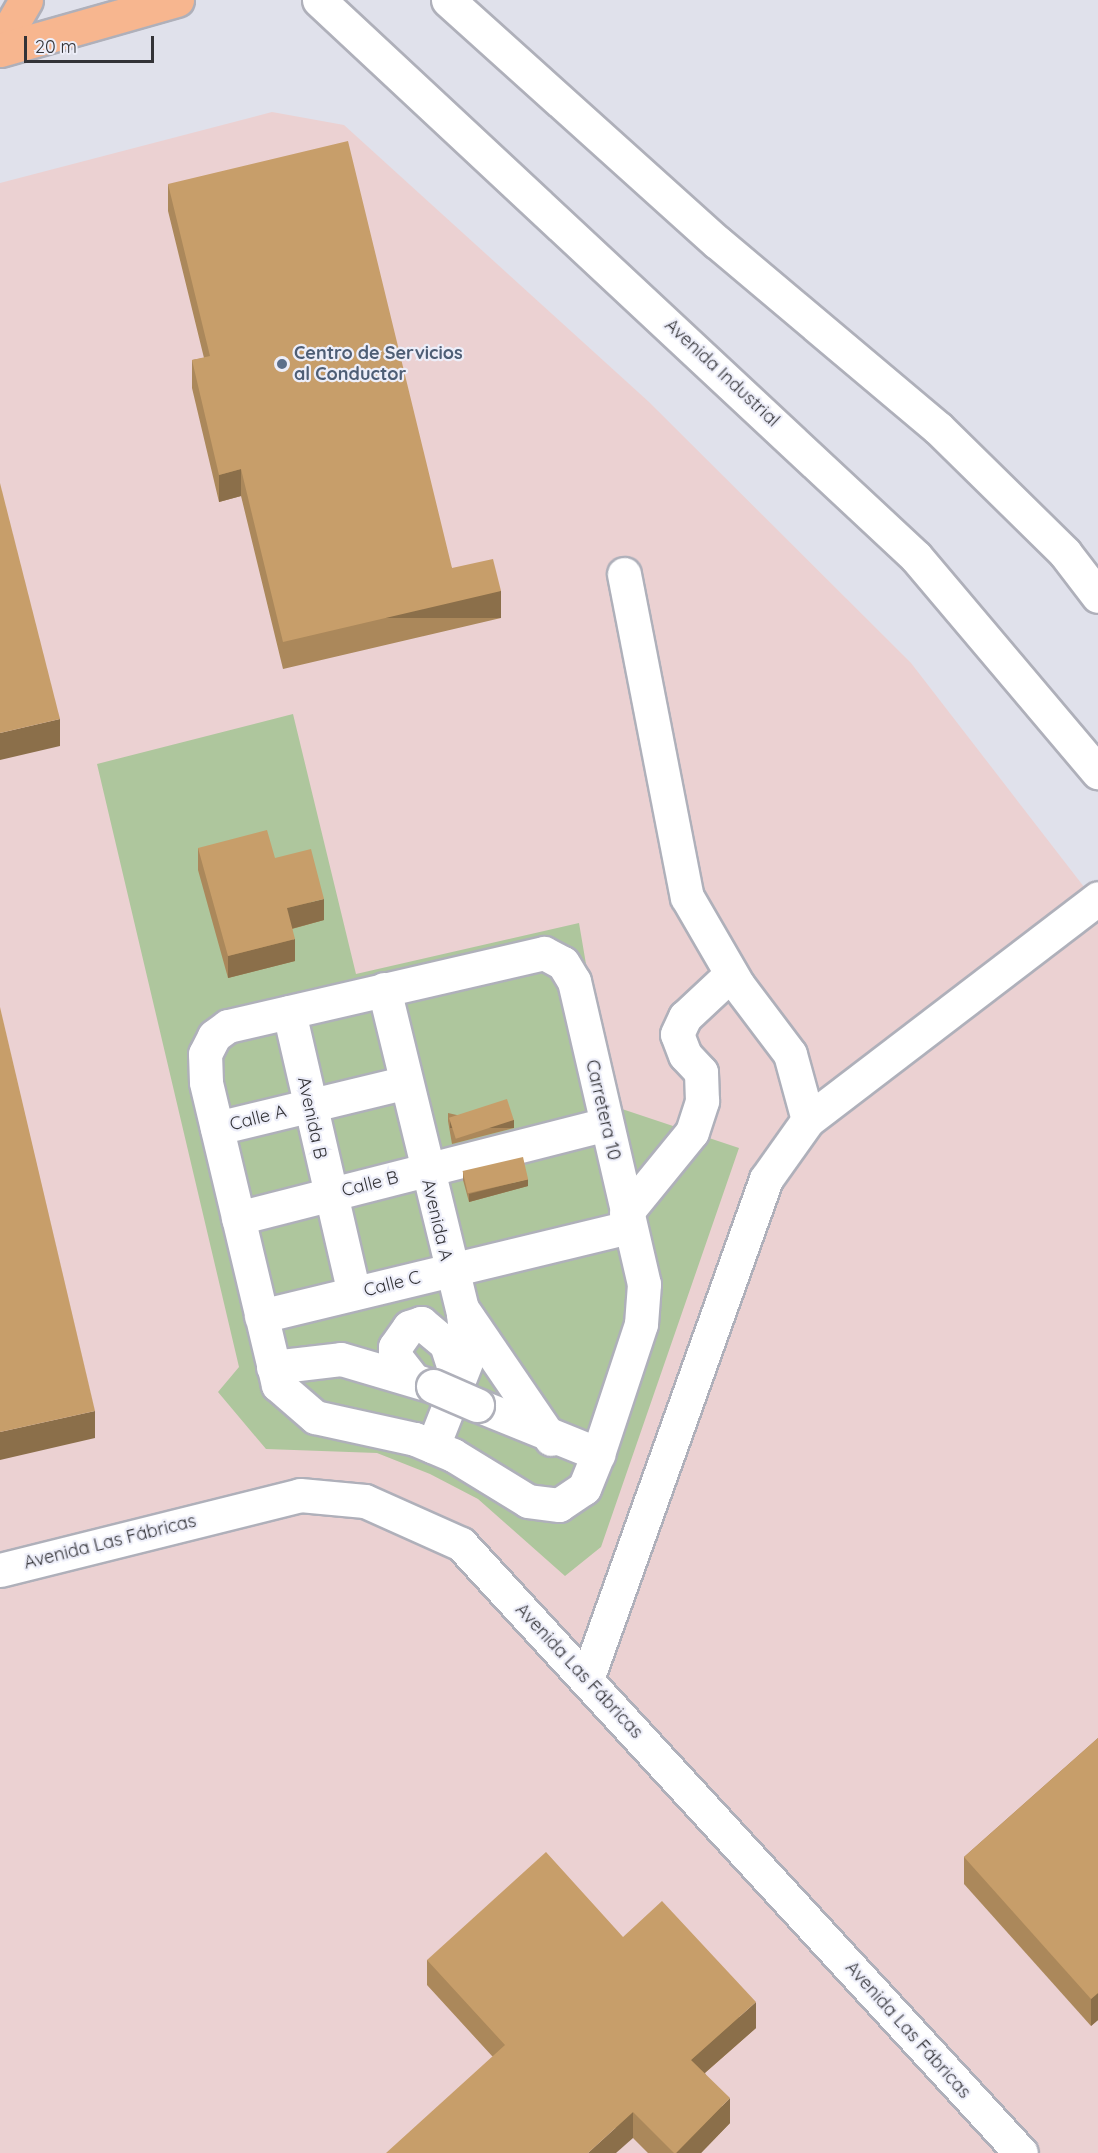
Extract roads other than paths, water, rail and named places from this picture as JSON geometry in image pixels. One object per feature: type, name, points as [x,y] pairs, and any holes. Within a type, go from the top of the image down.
[{"type":"main road","points":[[0,45],[26,0]]},
{"type":"main road","points":[[0,50],[177,0]]},
{"type":"street","name":"Avenida Industrial","points":[[319,0],[916,557],[1098,772]]},
{"type":"street","points":[[448,0],[717,242],[938,428],[1065,553],[1098,596]]},
{"type":"street","points":[[624,574],[687,897],[731,974],[790,1054],[808,1120]]},
{"type":"street","points":[[587,1679],[766,1179],[808,1120],[1098,898]]},
{"type":"street","name":"Carretera 10","points":[[544,953],[563,963],[574,981],[628,1220],[644,1284],[641,1324],[598,1454],[584,1488],[559,1505],[528,1501],[433,1446],[315,1417],[278,1385],[217,1128],[205,1054],[214,1036],[228,1026],[524,954],[544,953]]},
{"type":"street","points":[[628,1220],[692,1132],[702,1101],[701,1072],[685,1055],[677,1034],[685,1017],[731,974]]},
{"type":"street","name":"Avenida A","points":[[384,989],[448,1271],[460,1306],[468,1357],[446,1389],[433,1446]]},
{"type":"street","name":"Avenida B","points":[[289,1012],[329,1194],[354,1293]]},
{"type":"street","name":"Calle A","points":[[217,1128],[404,1083]]},
{"type":"street","name":"Calle B","points":[[238,1218],[606,1124]]},
{"type":"street","name":"Calle C","points":[[261,1316],[448,1271],[628,1220]]},
{"type":"street","points":[[460,1306],[552,1439]]},
{"type":"street","points":[[273,1367],[341,1359],[446,1389],[552,1439],[598,1454]]},
{"type":"street","name":"Avenida Las Fábricas","points":[[0,1569],[300,1495],[364,1501],[461,1544],[1021,2153]]},
{"type":"place","name":"Centro de Servicios al Conductor","points":[[282,364]]}]
